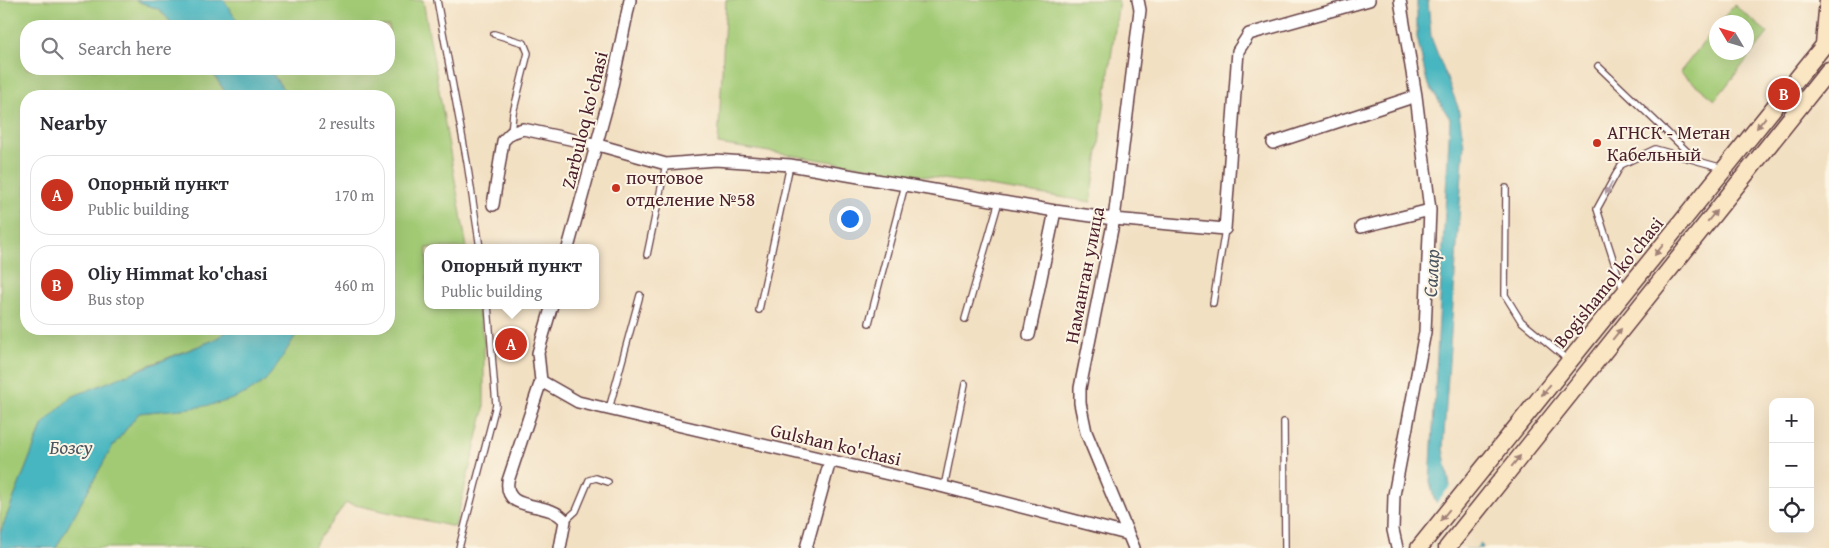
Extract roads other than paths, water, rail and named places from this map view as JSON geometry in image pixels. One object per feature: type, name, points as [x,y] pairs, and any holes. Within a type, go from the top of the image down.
[{"type":"main road","points":[[1828,0],[1828,42]]},
{"type":"main road","name":"Bogishamol ko'chasi","points":[[1420,546],[1828,42]]},
{"type":"main road","name":"Bogishamol ko'chasi","points":[[1446,548],[1829,70]]},
{"type":"main road","points":[[1725,169],[1740,181]]},
{"type":"street","name":"Zarbuloq ko'chasi","points":[[569,244],[598,145],[630,0]]},
{"type":"street","name":"Наманган улица","points":[[1134,548],[1086,432],[1080,403],[1082,373],[1114,219],[1140,10],[1138,0]]},
{"type":"street","points":[[493,205],[503,141],[511,133],[523,129],[598,145],[666,164],[715,160],[790,165],[1055,211],[1114,219],[1225,229],[1238,51],[1249,34],[1369,0]]},
{"type":"street","points":[[1397,548],[1393,530],[1394,495],[1425,332],[1430,210],[1416,96],[1400,0]]},
{"type":"street","points":[[1273,143],[1416,96]]},
{"type":"street","points":[[1361,227],[1430,210]]},
{"type":"street","points":[[1029,335],[1055,211]]},
{"type":"street","points":[[551,309],[538,353],[541,381],[506,492],[509,497],[517,502],[549,509],[560,514],[565,521],[560,548]]},
{"type":"street","name":"Gulshan ko'chasi","points":[[541,381],[578,402],[944,487],[1127,534]]},
{"type":"street","points":[[806,548],[830,460]]},
{"type":"lane","points":[[437,0],[465,152],[479,244]]},
{"type":"lane","points":[[494,34],[524,43],[528,53],[513,113],[511,133]]},
{"type":"lane","points":[[1598,66],[1698,161]]},
{"type":"lane","points":[[1624,293],[1597,209],[1621,165],[1655,149],[1725,169]]},
{"type":"lane","points":[[647,255],[666,164]]},
{"type":"lane","points":[[759,310],[790,165]]},
{"type":"lane","points":[[869,323],[906,185]]},
{"type":"lane","points":[[1506,188],[1505,295],[1521,321],[1570,361]]},
{"type":"lane","points":[[965,319],[998,201]]},
{"type":"lane","points":[[1213,302],[1225,229]]},
{"type":"lane","points":[[609,409],[640,295]]},
{"type":"lane","points":[[459,548],[496,405],[488,309]]},
{"type":"lane","points":[[944,487],[965,384]]},
{"type":"lane","points":[[1284,422],[1285,548]]},
{"type":"lane","points":[[565,521],[576,511],[589,480],[596,478],[608,482]]},
{"type":"water","points":[[135,0],[224,0],[236,20],[169,20],[160,10]]},
{"type":"water","name":"Салар","points":[[1417,0],[1428,0],[1431,37],[1458,107],[1464,145],[1443,449],[1450,486],[1483,548],[1465,548],[1447,525],[1439,509],[1430,482],[1450,119],[1427,82],[1417,37]]},
{"type":"water","points":[[214,75],[273,75],[284,90],[224,90]]},
{"type":"water","name":"Бозсу","points":[[221,335],[296,335],[271,373],[262,383],[249,392],[219,403],[139,413],[112,447],[56,548],[0,548],[0,533],[43,424],[71,397],[214,340]]},
{"type":"place","name":"Oliy Himmat ko'chasi","points":[[1784,94]]},
{"type":"place","name":"АГНСК - Метан Кабельный","points":[[1597,143]]},
{"type":"place","name":"почтовое отделение №58","points":[[616,188]]},
{"type":"place","name":"Опорный пункт","points":[[511,344]]}]
